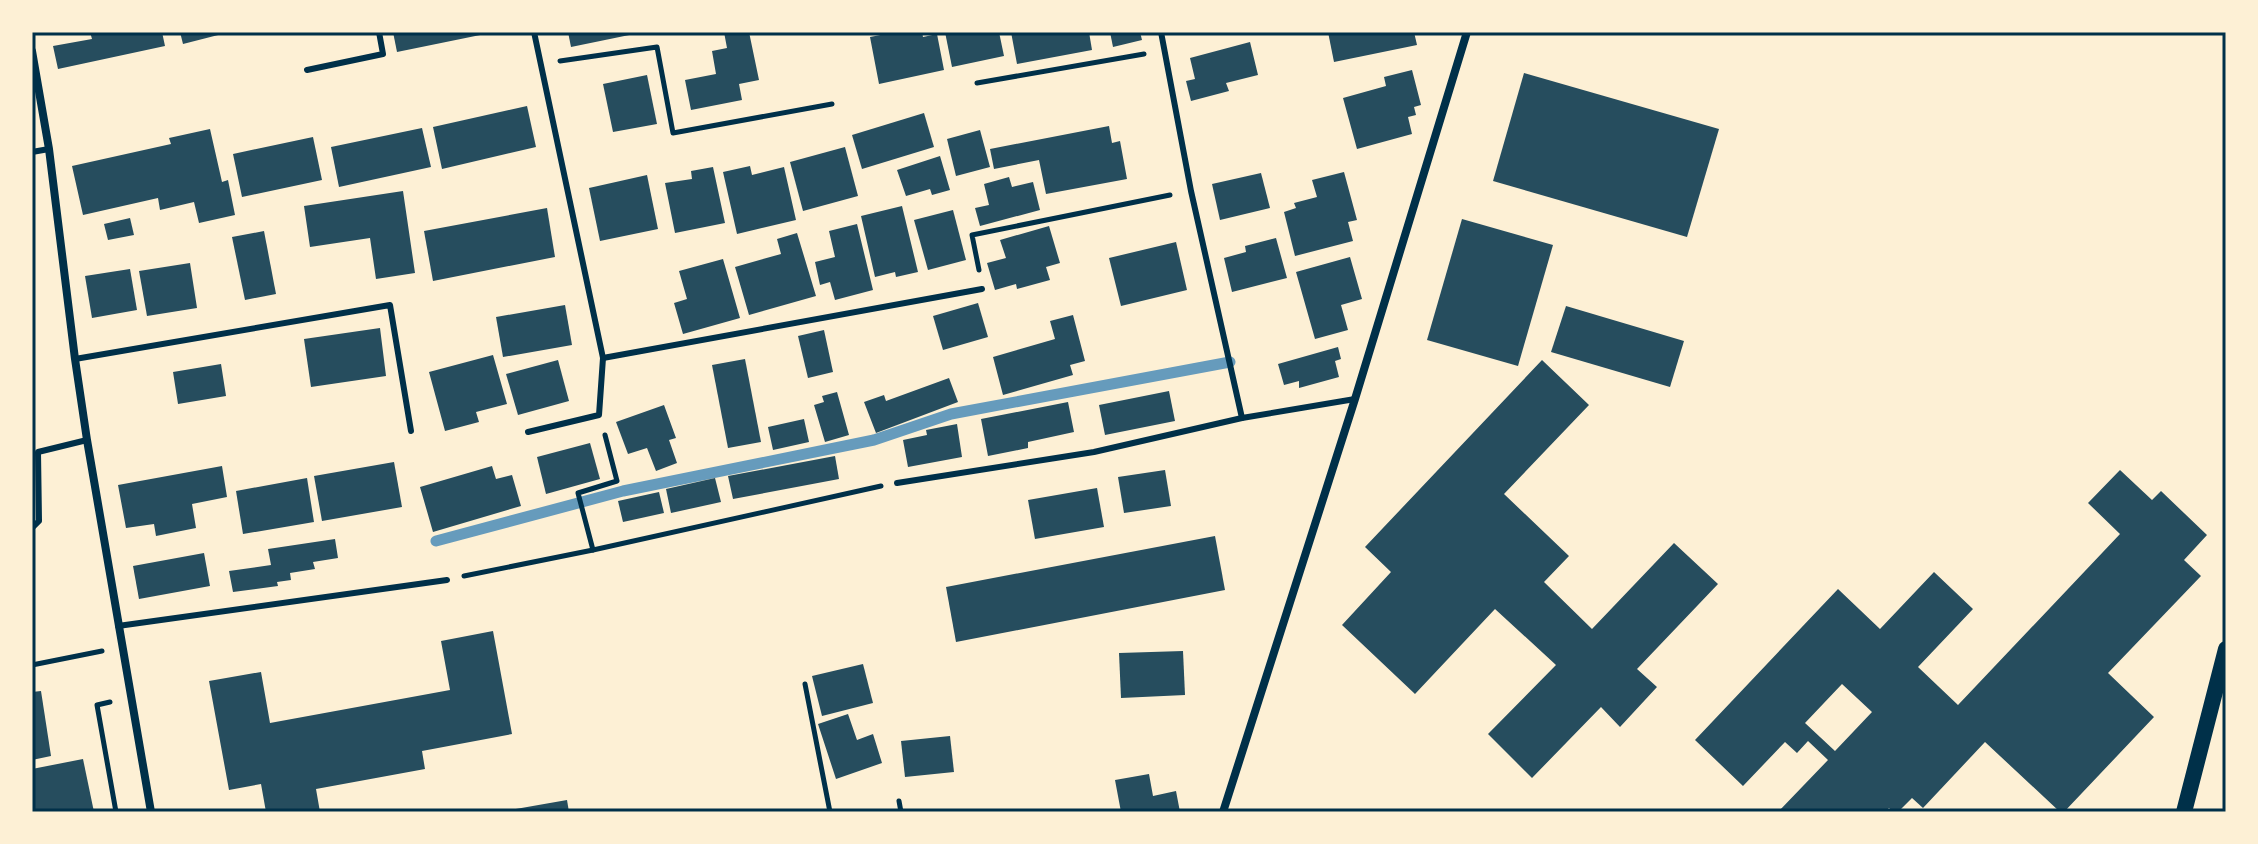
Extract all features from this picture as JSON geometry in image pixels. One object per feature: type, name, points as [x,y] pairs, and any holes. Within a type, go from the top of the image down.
[{"type":"main road","points":[[2184,812],[2226,649]]},
{"type":"street","points":[[1223,812],[1355,399],[1467,32]]},
{"type":"street","points":[[32,51],[49,149],[87,440],[151,812]]},
{"type":"lane","points":[[307,70],[383,54],[379,32]]},
{"type":"lane","points":[[528,432],[599,415],[603,358],[534,32]]},
{"type":"lane","points":[[1161,32],[1191,191],[1242,418]]},
{"type":"lane","points":[[32,152],[49,149]]},
{"type":"lane","points":[[603,358],[982,289]]},
{"type":"lane","points":[[75,359],[390,305],[411,431]]},
{"type":"lane","points":[[897,483],[1094,452],[1242,418],[1355,399]]},
{"type":"lane","points":[[32,528],[39,521],[38,452],[87,440]]},
{"type":"lane","points":[[118,626],[447,580]]},
{"type":"path","points":[[540,65],[657,47],[673,133],[832,104]]},
{"type":"path","points":[[977,83],[1165,50]]},
{"type":"path","points":[[982,289],[972,235],[1191,191]]},
{"type":"path","points":[[593,550],[578,493],[617,481],[599,415]]},
{"type":"path","points":[[447,580],[897,483]]},
{"type":"path","points":[[32,665],[123,647]]},
{"type":"path","points":[[805,684],[830,812]]},
{"type":"path","points":[[116,812],[97,705],[132,699]]},
{"type":"path","points":[[899,801],[901,812]]},
{"type":"building","points":[[90,32],[162,32],[165,46],[58,69],[53,46],[92,39]]},
{"type":"building","points":[[180,32],[226,32],[226,33],[183,44]]},
{"type":"building","points":[[393,32],[490,32],[490,33],[397,52]]},
{"type":"building","points":[[568,32],[638,32],[639,33],[571,47]]},
{"type":"building","points":[[724,32],[749,32],[759,80],[739,84],[742,100],[691,110],[685,80],[716,74],[712,51],[727,48]]},
{"type":"building","points":[[896,32],[922,32],[923,37],[937,34],[944,70],[879,84],[870,37]]},
{"type":"building","points":[[945,32],[999,32],[1004,56],[952,67]]},
{"type":"building","points":[[1011,32],[1089,32],[1092,50],[1017,64]]},
{"type":"building","points":[[1110,32],[1140,32],[1142,40],[1113,47]]},
{"type":"building","points":[[1328,32],[1414,32],[1417,45],[1334,62]]},
{"type":"building","points":[[1250,42],[1258,75],[1226,83],[1229,91],[1191,101],[1186,81],[1195,79],[1190,58]]},
{"type":"building","points":[[1412,70],[1421,105],[1414,107],[1416,115],[1408,117],[1412,134],[1357,149],[1343,98],[1386,86],[1384,77]]},
{"type":"building","points":[[1524,73],[1719,129],[1687,237],[1493,181]]},
{"type":"building","points":[[647,75],[657,124],[613,132],[603,84]]},
{"type":"building","points":[[527,106],[536,147],[442,169],[433,127]]},
{"type":"building","points":[[924,113],[934,147],[862,169],[852,135]]},
{"type":"building","points":[[1109,126],[1112,143],[1120,141],[1127,179],[1046,194],[1039,160],[994,169],[990,149]]},
{"type":"building","points":[[422,128],[431,167],[339,187],[331,147]]},
{"type":"building","points":[[210,129],[222,182],[228,180],[235,215],[199,223],[194,202],[160,210],[158,198],[83,215],[72,166],[171,144],[169,138]]},
{"type":"building","points":[[980,130],[990,167],[956,176],[947,139]]},
{"type":"building","points":[[313,137],[322,180],[242,197],[233,154]]},
{"type":"building","points":[[845,147],[858,196],[803,211],[790,162]]},
{"type":"building","points":[[940,156],[950,190],[932,195],[930,189],[906,196],[897,170]]},
{"type":"building","points":[[750,166],[752,175],[784,167],[796,220],[737,234],[723,172]]},
{"type":"building","points":[[713,167],[725,223],[675,233],[665,183],[692,179],[691,171]]},
{"type":"building","points":[[1344,172],[1357,220],[1348,222],[1353,241],[1295,256],[1284,212],[1296,208],[1294,203],[1317,197],[1312,180]]},
{"type":"building","points":[[1261,173],[1270,208],[1220,220],[1212,184]]},
{"type":"building","points":[[647,175],[658,229],[600,241],[589,188]]},
{"type":"building","points":[[1009,177],[1012,187],[1033,182],[1040,210],[980,226],[975,208],[989,205],[984,184]]},
{"type":"building","points":[[403,191],[415,273],[376,279],[370,238],[310,247],[304,206]]},
{"type":"building","points":[[902,206],[918,272],[896,277],[895,272],[875,277],[861,216]]},
{"type":"building","points":[[547,208],[555,257],[433,281],[424,231]]},
{"type":"building","points":[[953,210],[966,260],[928,270],[914,220]]},
{"type":"building","points":[[130,218],[134,235],[108,240],[104,224]]},
{"type":"building","points":[[1462,219],[1553,245],[1518,366],[1427,340]]},
{"type":"building","points":[[857,224],[873,290],[835,300],[830,282],[820,285],[815,262],[835,257],[829,231]]},
{"type":"building","points":[[1049,226],[1060,263],[1046,267],[1050,280],[1017,289],[1016,284],[995,290],[987,263],[1006,258],[1000,240]]},
{"type":"building","points":[[264,231],[276,294],[245,300],[232,237]]},
{"type":"building","points":[[797,233],[816,296],[749,315],[735,267],[781,254],[777,239]]},
{"type":"building","points":[[1276,238],[1287,278],[1232,292],[1224,258],[1246,252],[1245,246]]},
{"type":"building","points":[[1176,242],[1187,290],[1121,306],[1109,258]]},
{"type":"building","points":[[1350,257],[1362,299],[1341,305],[1348,330],[1315,339],[1296,272]]},
{"type":"building","points":[[723,259],[740,318],[683,334],[674,303],[687,299],[679,271]]},
{"type":"building","points":[[190,263],[197,308],[147,316],[139,271]]},
{"type":"building","points":[[130,269],[137,310],[92,318],[85,276]]},
{"type":"building","points":[[978,303],[988,337],[943,350],[933,316]]},
{"type":"building","points":[[565,305],[572,345],[503,357],[496,317]]},
{"type":"building","points":[[1566,306],[1684,341],[1670,387],[1551,352]]},
{"type":"building","points":[[1073,315],[1085,361],[1070,365],[1073,375],[1003,395],[993,357],[1055,339],[1050,321]]},
{"type":"building","points":[[380,328],[386,376],[311,387],[304,339]]},
{"type":"building","points":[[824,330],[833,372],[808,378],[798,336]]},
{"type":"building","points":[[1338,347],[1341,359],[1335,361],[1339,377],[1299,388],[1299,381],[1284,385],[1278,364]]},
{"type":"building","points":[[493,355],[507,404],[476,412],[479,422],[445,431],[429,372]]},
{"type":"building","points":[[745,359],[761,442],[728,448],[712,365]]},
{"type":"building","points":[[558,360],[569,401],[518,415],[506,374]]},
{"type":"building","points":[[1542,360],[1589,405],[1504,494],[1569,556],[1544,582],[1592,629],[1674,543],[1718,584],[1637,669],[1657,687],[1620,727],[1601,707],[1532,778],[1488,734],[1556,665],[1495,609],[1415,694],[1342,625],[1391,572],[1365,547]]},
{"type":"building","points":[[221,364],[226,396],[178,404],[173,372]]},
{"type":"building","points":[[949,378],[958,402],[876,433],[864,402],[884,395],[886,401]]},
{"type":"building","points":[[1169,391],[1175,421],[1105,435],[1099,405]]},
{"type":"building","points":[[837,392],[849,435],[825,442],[814,405],[824,402],[822,396]]},
{"type":"building","points":[[1068,402],[1074,432],[1028,442],[1028,448],[988,456],[981,419]]},
{"type":"building","points":[[664,405],[676,438],[669,440],[677,463],[656,471],[647,448],[628,454],[616,422]]},
{"type":"building","points":[[804,419],[809,442],[773,450],[768,427]]},
{"type":"building","points":[[957,424],[962,457],[908,467],[903,440],[927,435],[926,430]]},
{"type":"building","points":[[590,443],[600,479],[546,494],[537,457]]},
{"type":"building","points":[[835,456],[839,479],[733,499],[728,476]]},
{"type":"building","points":[[394,462],[402,507],[322,521],[314,476]]},
{"type":"building","points":[[222,466],[227,497],[192,504],[196,528],[156,536],[154,524],[126,528],[118,485]]},
{"type":"building","points":[[492,466],[496,479],[512,475],[521,506],[433,532],[420,487]]},
{"type":"building","points":[[1165,470],[1171,506],[1124,513],[1118,477]]},
{"type":"building","points":[[2120,470],[2152,500],[2161,491],[2207,535],[2184,560],[2201,576],[2108,673],[2154,717],[2064,812],[2060,812],[1985,742],[1923,808],[1912,798],[1898,812],[1889,808],[1885,812],[1778,812],[1828,760],[1808,741],[1797,753],[1785,742],[1743,786],[1695,740],[1838,589],[1880,629],[1934,572],[1973,609],[1918,667],[1958,705],[2120,534],[2088,503]],"holes":[[[1842,684],[1872,712],[1835,751],[1805,723]]]},
{"type":"building","points":[[307,478],[314,522],[243,534],[236,491]]},
{"type":"building","points":[[715,478],[721,502],[671,513],[666,489]]},
{"type":"building","points":[[1097,488],[1104,527],[1035,539],[1028,500]]},
{"type":"building","points":[[659,492],[664,513],[623,522],[618,501]]},
{"type":"building","points":[[1215,536],[1225,590],[956,642],[946,587]]},
{"type":"building","points":[[335,539],[338,558],[313,562],[315,569],[290,573],[291,580],[277,582],[278,586],[233,592],[229,571],[271,565],[268,549]]},
{"type":"building","points":[[204,553],[210,586],[139,599],[133,566]]},
{"type":"building","points":[[493,631],[512,734],[422,751],[425,769],[316,789],[320,812],[266,812],[261,784],[229,790],[209,681],[261,672],[270,723],[450,690],[441,641]]},
{"type":"building","points":[[1183,651],[1185,695],[1121,698],[1119,653]]},
{"type":"building","points":[[863,664],[873,703],[822,716],[812,676]]},
{"type":"building","points":[[41,691],[51,756],[32,760],[32,692]]},
{"type":"building","points":[[848,714],[857,740],[873,734],[882,763],[836,779],[818,724]]},
{"type":"building","points":[[950,736],[954,772],[905,777],[901,741]]},
{"type":"building","points":[[83,759],[94,812],[32,812],[32,769]]},
{"type":"building","points":[[1149,774],[1153,796],[1176,791],[1180,812],[1121,812],[1115,780]]},
{"type":"building","points":[[567,800],[569,812],[510,812],[510,810]]},
{"type":"waterway","points":[[436,541],[623,491],[874,440],[951,414],[1230,362]]}]
